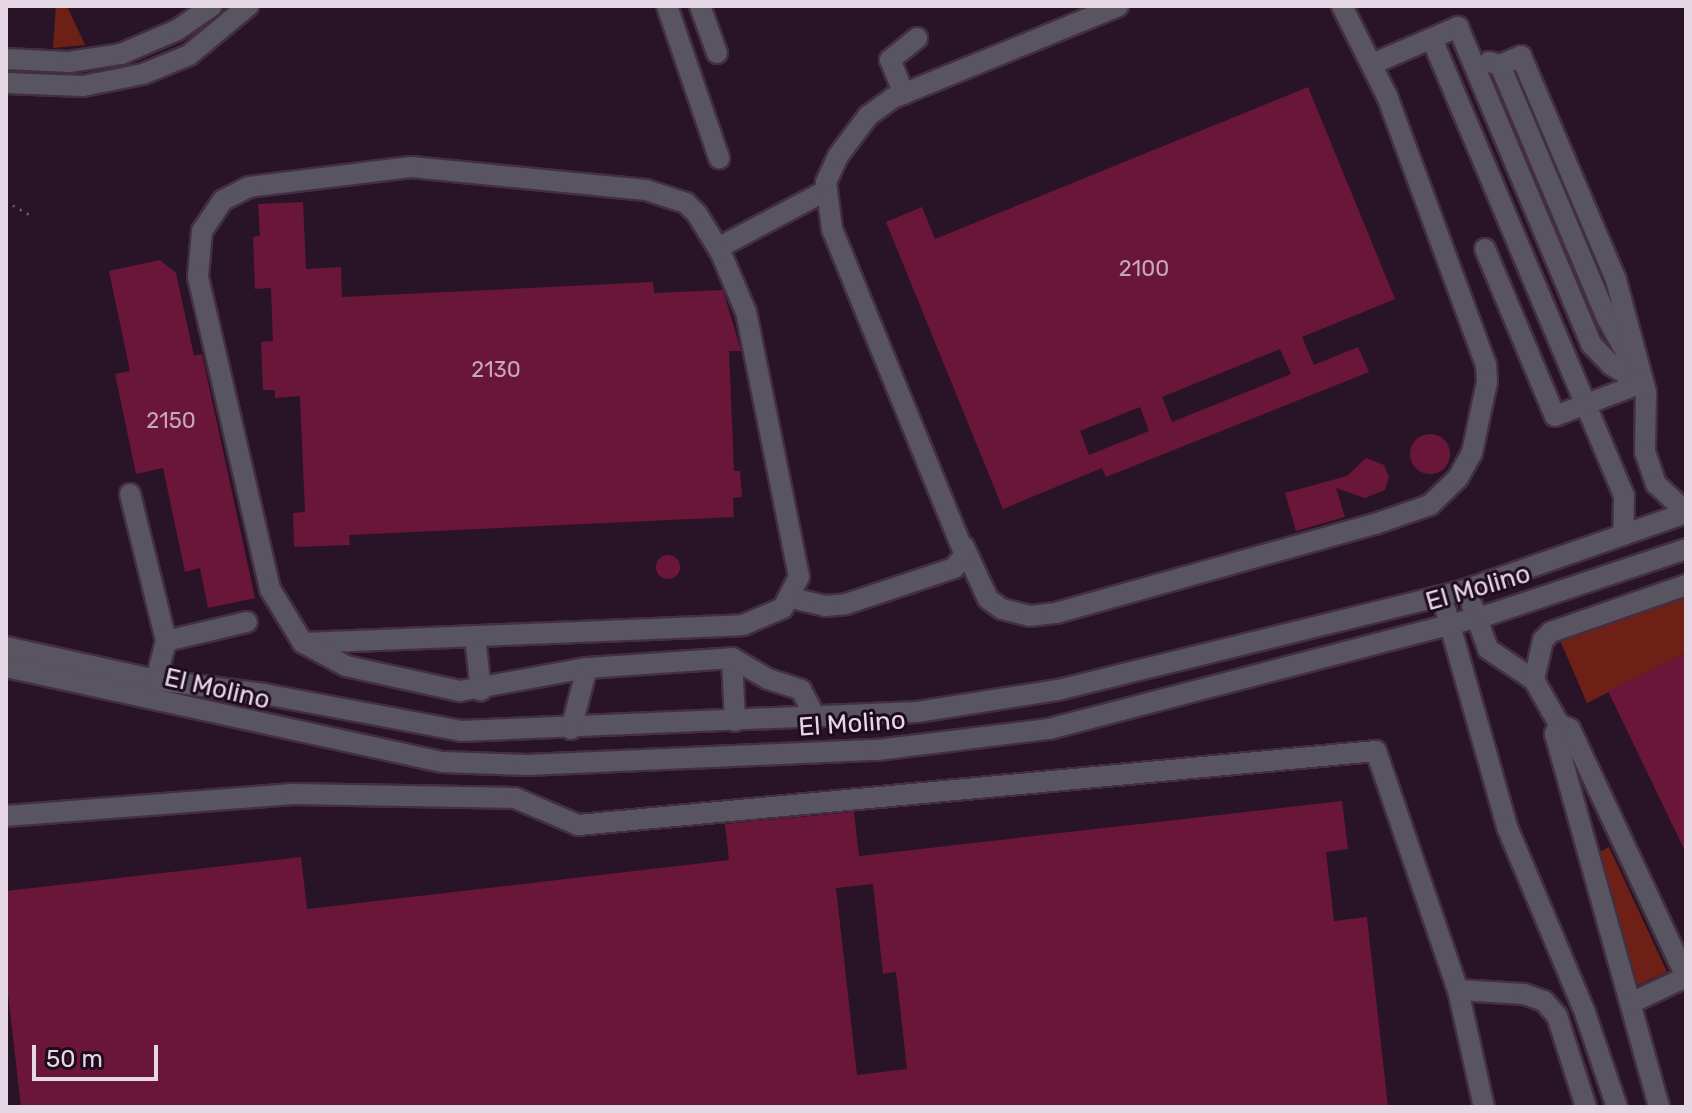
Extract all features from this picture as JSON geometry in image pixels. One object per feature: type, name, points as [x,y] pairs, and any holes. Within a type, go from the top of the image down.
[{"type":"street","points":[[6,59],[69,62],[112,57],[158,40],[212,6]]},
{"type":"street","points":[[6,83],[83,86],[143,74],[189,55],[248,6]]},
{"type":"street","points":[[667,6],[719,158]]},
{"type":"street","points":[[700,6],[717,53]]},
{"type":"street","points":[[1118,6],[904,94],[868,116],[838,156],[825,191],[832,229],[988,599],[1002,609],[1030,616],[1056,613],[1375,524],[1430,505],[1458,478],[1472,453],[1487,382],[1486,365],[1372,64],[1342,6]]},
{"type":"street","points":[[1372,64],[1458,27],[1591,344],[1611,365],[1642,383]]},
{"type":"street","points":[[904,94],[890,60],[893,52],[917,38]]},
{"type":"street","points":[[1432,39],[1624,496],[1623,535]]},
{"type":"street","points":[[1472,58],[1500,65],[1607,318],[1642,383],[1645,452],[1656,484],[1686,512]]},
{"type":"street","points":[[303,643],[743,625],[774,615],[791,598],[798,565],[746,312],[718,248],[697,214],[668,196],[458,172],[385,167],[249,187],[223,200],[202,231],[198,277],[270,589],[303,643],[346,666],[460,691],[481,691],[587,668],[732,658],[768,679],[801,690],[816,718]]},
{"type":"street","points":[[718,248],[825,191]]},
{"type":"street","points":[[1485,249],[1555,416],[1642,383]]},
{"type":"street","points":[[130,494],[166,641],[156,680]]},
{"type":"street","name":"El Molino","points":[[11,663],[298,700],[431,728],[601,728],[816,718],[995,703],[1465,590],[1686,512]]},
{"type":"street","points":[[791,598],[825,606],[890,593],[954,568],[962,562],[964,547]]},
{"type":"street","name":"El Molino","points":[[11,663],[291,732],[442,762],[601,761],[877,750],[992,739],[1478,617],[1686,549]]},
{"type":"street","points":[[1534,680],[1543,640],[1551,632],[1686,585]]},
{"type":"street","points":[[1465,590],[1488,649],[1534,680],[1559,724],[1570,729],[1686,977],[1664,997],[1631,1003]]},
{"type":"street","points":[[1442,596],[1507,827],[1585,1013],[1617,1107]]},
{"type":"street","points":[[166,641],[247,622]]},
{"type":"street","points":[[475,636],[481,691]]},
{"type":"street","points":[[732,658],[735,721]]},
{"type":"street","points":[[571,729],[587,668]]},
{"type":"street","points":[[291,732],[288,715],[298,700]]},
{"type":"street","points":[[992,739],[1003,718],[995,703]]},
{"type":"street","points":[[1559,724],[1555,734],[1659,1107]]},
{"type":"street","points":[[601,728],[594,746],[601,761]]},
{"type":"street","points":[[6,816],[293,794],[515,798],[578,825],[1376,751],[1458,990],[1484,1107]]},
{"type":"street","points":[[1458,990],[1524,994],[1544,1001],[1557,1016],[1586,1107]]},
{"type":"path","points":[[6,201],[30,215]]},
{"type":"shaded area","points":[[56,6],[67,6],[85,45],[53,48]]},
{"type":"shaded area","points":[[1686,594],[1686,653],[1587,703],[1559,638]]},
{"type":"shaded area","points":[[1609,847],[1667,972],[1636,986],[1598,853]]},
{"type":"building","points":[[1308,87],[1395,299],[1302,337],[1314,365],[1358,347],[1369,372],[1106,477],[1102,468],[1003,509],[886,222],[922,207],[935,239]],"holes":[[[1280,349],[1291,374],[1172,422],[1162,397]],[[1140,407],[1149,431],[1089,455],[1080,431]]]},
{"type":"building","points":[[303,202],[306,269],[341,267],[342,297],[653,282],[654,293],[723,290],[741,351],[729,351],[734,471],[740,471],[742,497],[733,498],[734,517],[349,535],[350,545],[294,547],[293,513],[305,512],[300,396],[275,398],[275,390],[263,390],[261,342],[273,341],[271,288],[255,289],[253,237],[260,236],[258,204]]},
{"type":"building","points":[[160,260],[176,273],[194,356],[202,354],[255,598],[208,608],[200,568],[185,572],[163,468],[136,474],[115,374],[130,371],[109,271]]},
{"type":"building","points":[[1430,434],[1444,440],[1450,454],[1444,468],[1430,474],[1416,468],[1410,454],[1416,440]]},
{"type":"building","points":[[1366,458],[1384,465],[1389,477],[1385,490],[1365,498],[1336,488],[1345,517],[1296,531],[1285,493],[1347,476]]},
{"type":"building","points":[[668,555],[677,558],[680,567],[677,576],[668,579],[659,576],[656,567],[659,558]]},
{"type":"building","points":[[1686,653],[1686,853],[1608,691]]},
{"type":"building","points":[[1342,801],[1348,849],[1326,852],[1334,921],[1367,917],[1388,1107],[21,1107],[6,977],[6,891],[301,857],[307,909],[729,860],[725,824],[854,812],[859,856]],"holes":[[[873,884],[883,974],[896,972],[907,1069],[857,1075],[836,888]]]}]
